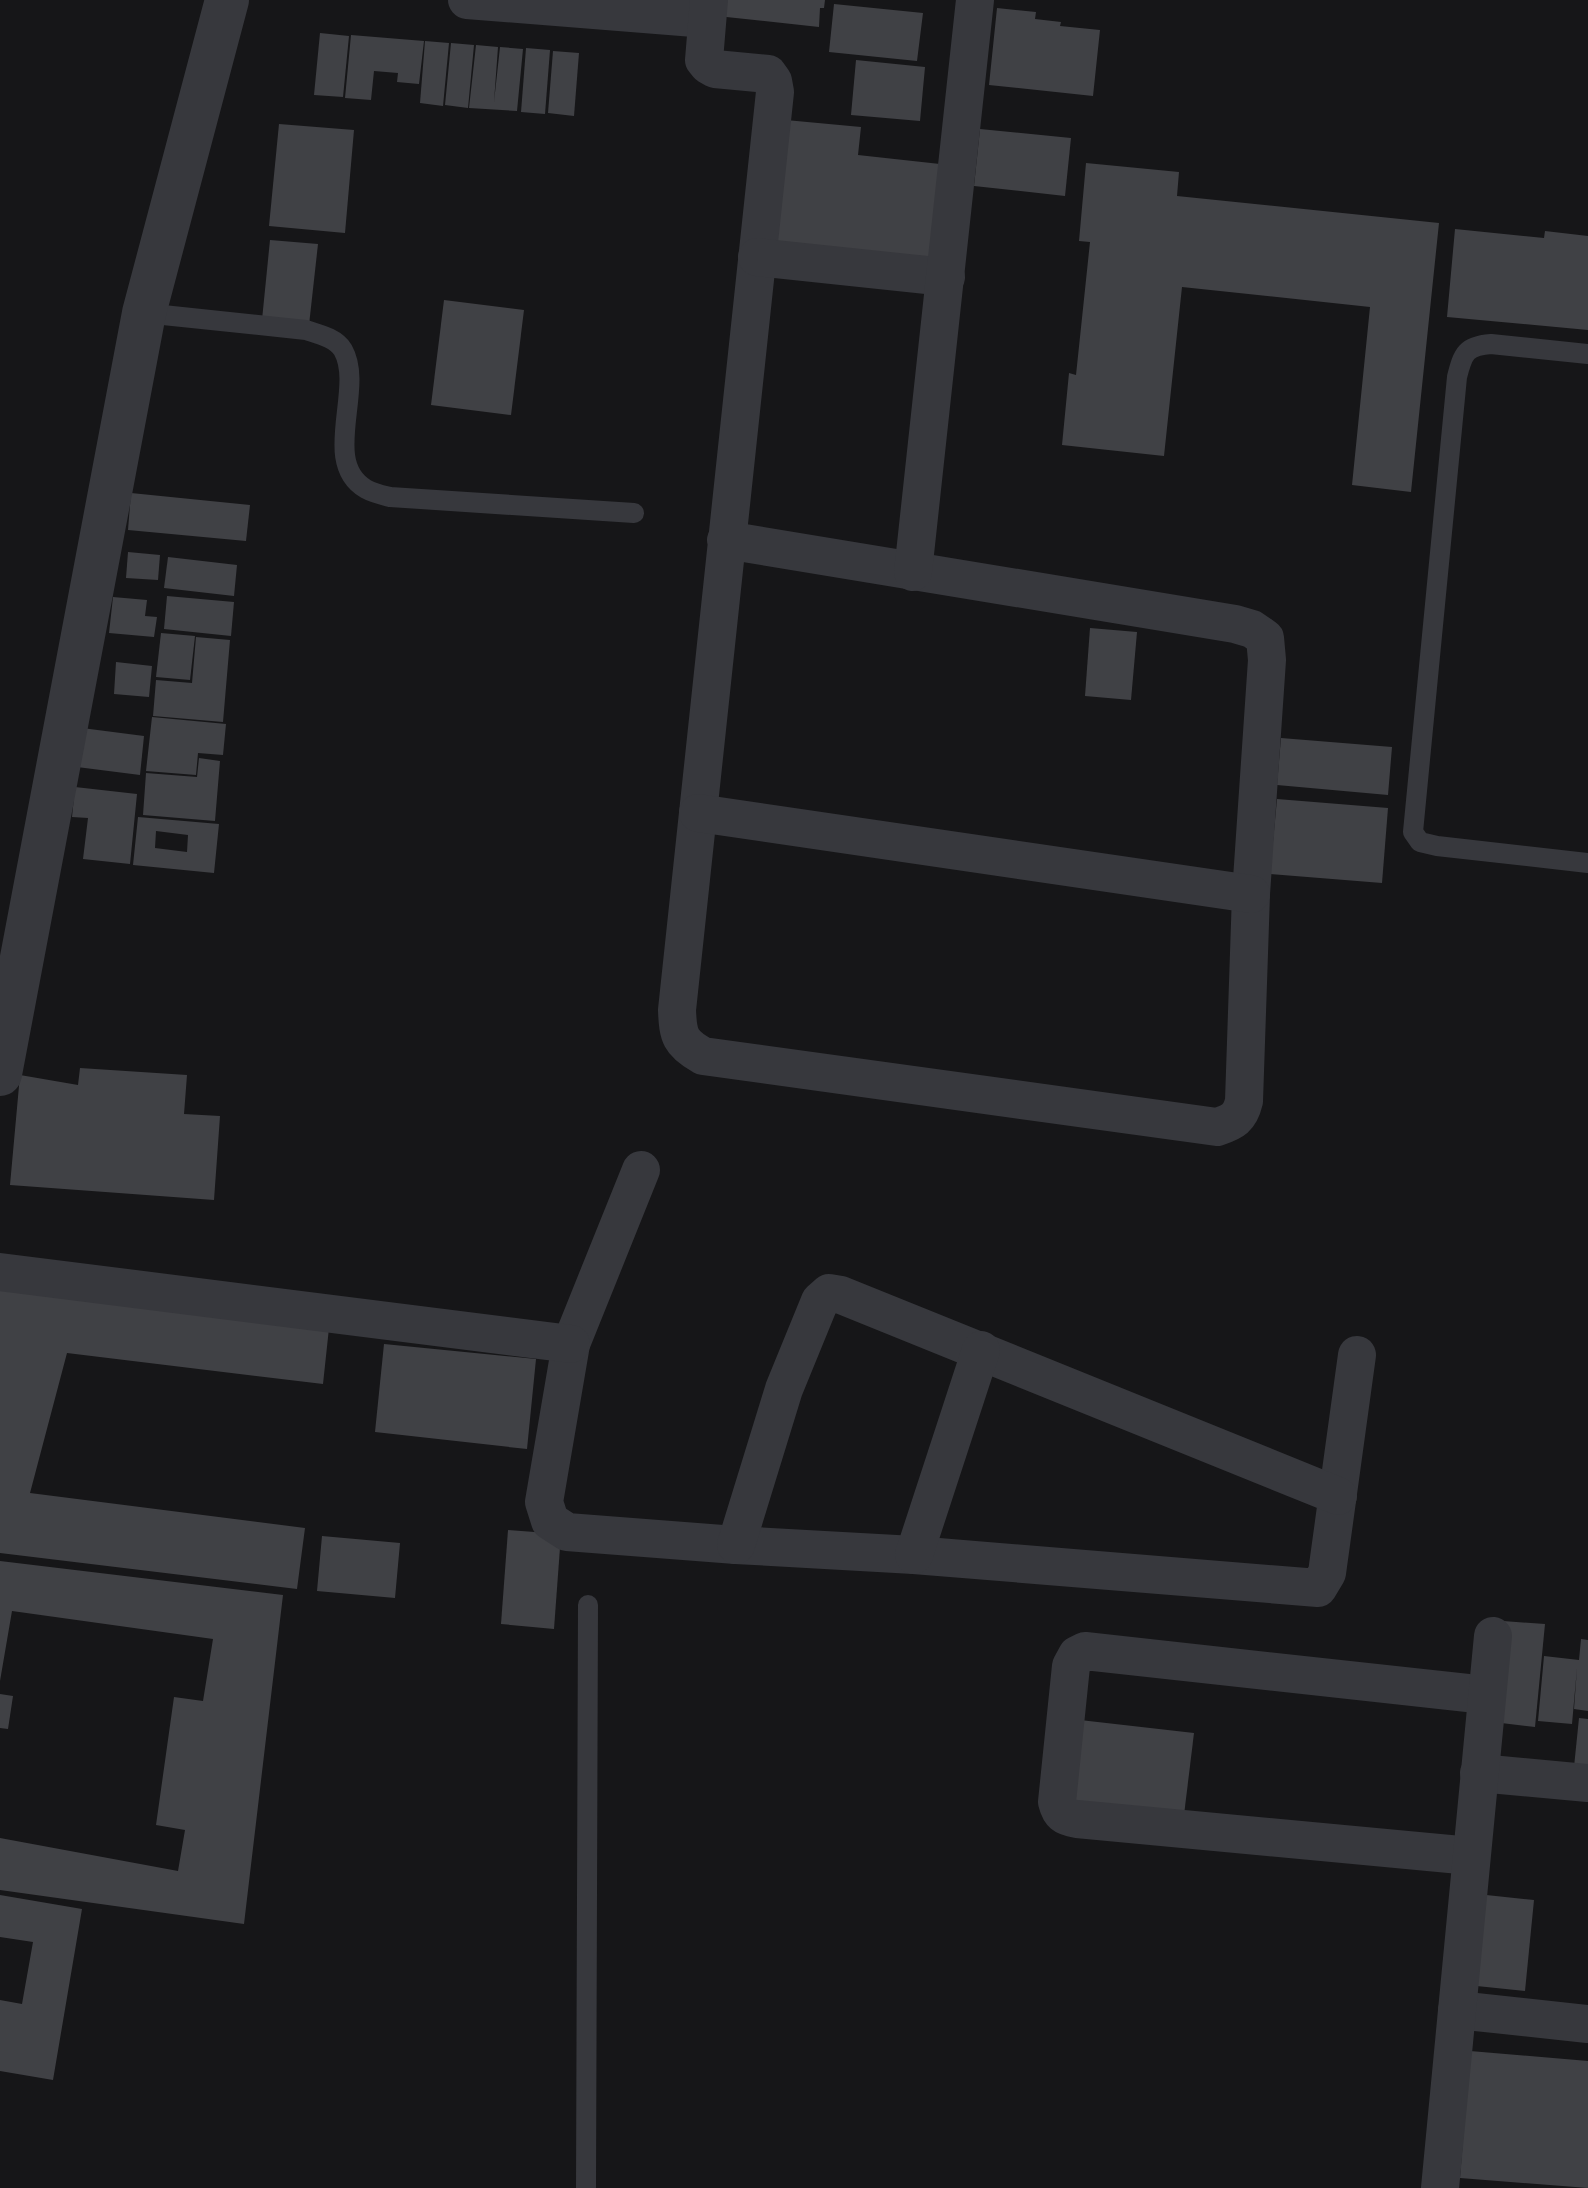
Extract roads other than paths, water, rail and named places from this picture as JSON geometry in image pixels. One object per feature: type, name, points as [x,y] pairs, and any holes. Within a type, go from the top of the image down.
[{"type":"street","points":[[0,1074],[144,313],[227,0]]},
{"type":"street","points":[[467,0],[708,10],[703,52],[708,65],[715,69],[768,74],[773,81],[775,92],[726,540],[677,1010],[678,1031],[687,1047],[703,1056],[1217,1127],[1233,1122],[1241,1113],[1244,1101],[1251,894],[1267,660],[1265,638],[1252,629],[1235,624],[726,540]]},
{"type":"street","points":[[913,572],[975,0]]},
{"type":"street","points":[[757,257],[946,277]]},
{"type":"street","points":[[698,813],[1251,894]]},
{"type":"street","points":[[641,1170],[571,1344],[544,1502],[550,1521],[567,1532],[914,1555],[1318,1588],[1327,1573],[1357,1355]]},
{"type":"street","points":[[0,1272],[571,1344]]},
{"type":"street","points":[[736,1545],[784,1389],[820,1301],[829,1293],[981,1350],[1338,1496]]},
{"type":"street","points":[[914,1555],[981,1350]]},
{"type":"street","points":[[1440,2188],[1493,1636]]},
{"type":"street","points":[[1471,1856],[1065,1817],[1059,1812],[1058,1787],[1071,1666],[1077,1655],[1085,1651],[1486,1695]]},
{"type":"street","points":[[1479,1773],[1588,1783]]},
{"type":"street","points":[[1457,2010],[1588,2024]]},
{"type":"lane","points":[[144,313],[306,330],[328,337],[342,348],[349,369],[345,455],[351,476],[367,490],[390,497],[634,513]]},
{"type":"lane","points":[[1588,354],[1491,344],[1475,345],[1462,356],[1457,377],[1413,832],[1420,842],[1437,846],[1588,863]]},
{"type":"lane","points":[[586,2188],[588,1605]]}]
